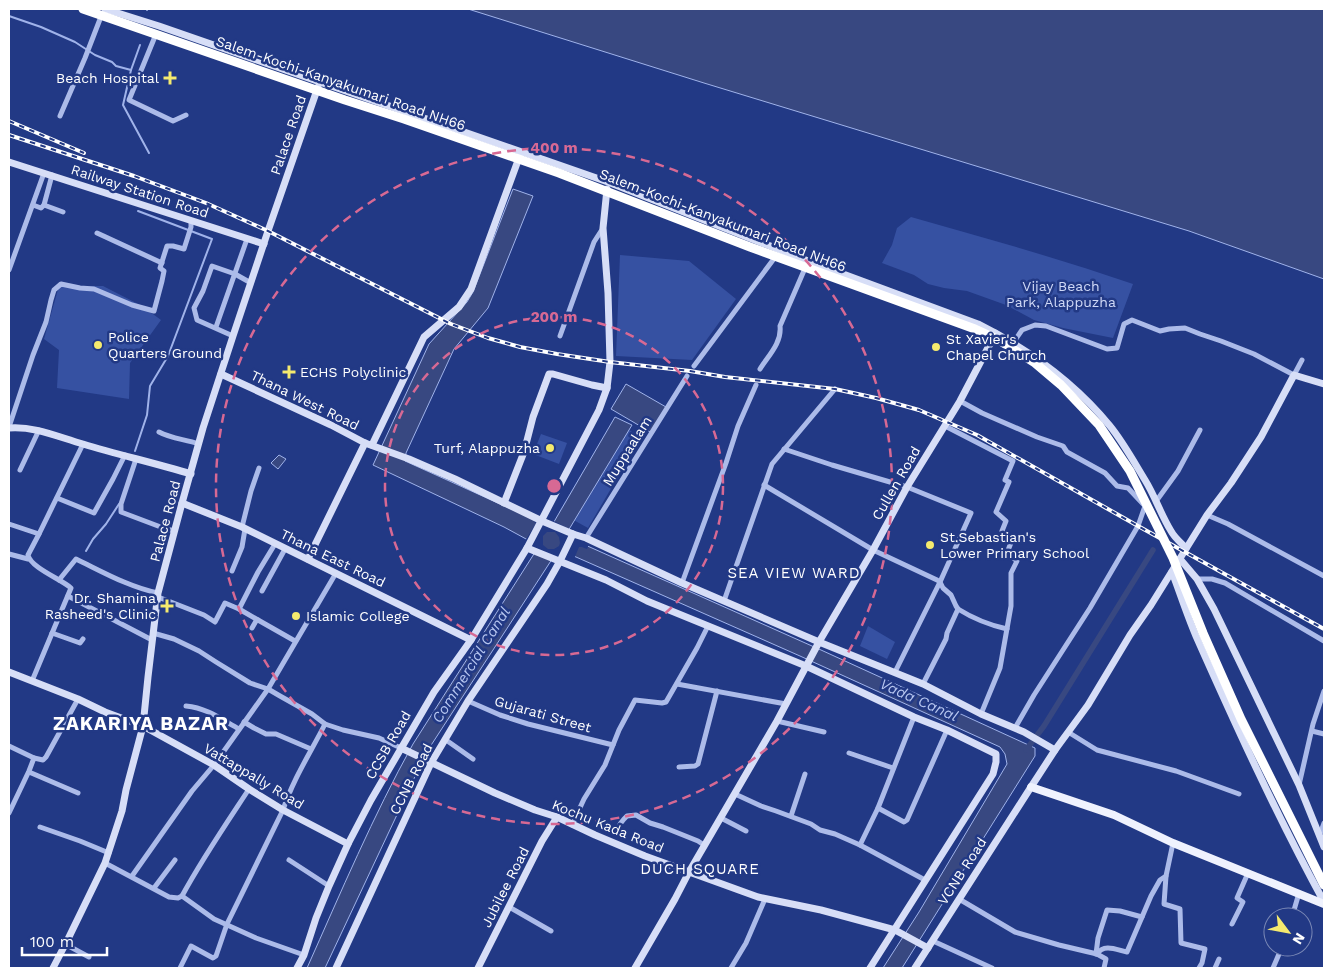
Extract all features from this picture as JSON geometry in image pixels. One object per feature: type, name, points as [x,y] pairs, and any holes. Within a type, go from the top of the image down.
[{"type":"highway","name":"Salem-Kochi-Kanyakumari Road NH66","points":[[83,9],[559,172],[750,248],[808,267],[975,329],[997,339],[1035,363],[1071,394],[1099,425],[1130,471],[1176,558]]},
{"type":"highway","points":[[1176,558],[1204,632],[1241,719],[1324,885]]},
{"type":"main road","points":[[104,9],[159,26],[608,182],[995,332],[1036,357],[1064,379],[1111,427],[1151,489],[1171,532],[1186,548]]},
{"type":"main road","name":"Palace Road","points":[[53,968],[106,862],[122,811],[143,726],[158,595],[182,503],[233,336],[320,83]]},
{"type":"main road","points":[[308,559],[372,445],[424,337],[459,307],[471,289],[521,152]]},
{"type":"main road","name":"Railway Station Road","points":[[9,162],[191,224],[264,244]]},
{"type":"main road","points":[[542,521],[599,410],[607,388],[610,362],[608,293],[603,228],[608,182]]},
{"type":"main road","name":"Cullen Road","points":[[806,666],[907,487],[960,401],[995,332]]},
{"type":"main road","name":"Thana West Road","points":[[221,374],[372,445],[462,482],[504,503]]},
{"type":"main road","points":[[607,388],[592,386],[549,374],[533,417],[524,452],[504,503],[570,535],[586,538],[818,643],[923,684],[981,714],[1024,732],[1055,750]]},
{"type":"main road","points":[[1294,375],[1324,384]]},
{"type":"main road","name":"VCNB Road","points":[[915,968],[926,947],[933,941],[1055,750],[1088,705],[1130,635],[1172,572],[1176,558],[1186,548],[1262,437],[1294,375]]},
{"type":"main road","points":[[9,427],[39,430],[191,474]]},
{"type":"main road","name":"Thana East Road","points":[[182,503],[244,528],[471,640]]},
{"type":"main road","name":"CCSB Road","points":[[298,968],[329,886],[371,800],[404,749],[434,692],[471,640],[542,521]]},
{"type":"main road","name":"CCNB Road","points":[[336,968],[431,763],[468,702],[547,584],[562,558],[570,535]]},
{"type":"main road","points":[[529,544],[535,551],[551,557],[562,558],[647,601],[806,666],[996,754],[993,774],[925,880],[897,931],[870,968]]},
{"type":"main road","points":[[1176,558],[1197,579],[1214,609],[1299,785],[1324,847]]},
{"type":"main road","points":[[1172,572],[1195,635],[1205,653],[1229,710],[1324,903]]},
{"type":"main road","points":[[635,968],[777,721],[806,666]]},
{"type":"main road","name":"Vattappally Road","points":[[9,672],[143,726],[214,764],[249,789],[284,810],[348,844]]},
{"type":"main road","name":"Kochu Kada Road","points":[[404,749],[495,793],[621,846],[689,872],[765,898],[821,910],[897,931],[926,947]]},
{"type":"main road","points":[[1031,787],[1114,815],[1173,843],[1324,903]]},
{"type":"main road","name":"Jubilee Road","points":[[478,968],[542,841],[557,818]]},
{"type":"street","points":[[60,116],[104,9]]},
{"type":"street","points":[[159,26],[129,100],[173,121],[186,115]]},
{"type":"street","points":[[9,268],[33,205],[48,175]]},
{"type":"street","points":[[44,205],[48,175]]},
{"type":"street","points":[[33,205],[41,208],[44,205],[63,212]]},
{"type":"street","points":[[9,427],[46,322],[54,290],[61,284],[94,289],[132,305],[154,311],[164,271],[160,268],[167,246],[184,249],[191,224]]},
{"type":"street","points":[[560,336],[594,242],[603,228]]},
{"type":"street","points":[[97,233],[162,263]]},
{"type":"street","points":[[216,328],[247,239]]},
{"type":"street","points":[[694,366],[781,250]]},
{"type":"street","points":[[760,369],[772,352],[781,334],[780,326],[786,309],[808,261]]},
{"type":"street","points":[[233,336],[197,320],[194,308],[212,266],[236,274],[251,283]]},
{"type":"street","points":[[1013,343],[1022,330],[1034,325],[1046,326],[1107,349],[1117,348],[1124,324],[1132,320],[1160,331],[1169,328],[1185,328],[1254,354],[1294,375],[1302,360]]},
{"type":"street","name":"Muppaalam","points":[[586,538],[687,376]]},
{"type":"street","points":[[682,583],[738,426],[756,384]]},
{"type":"street","points":[[724,601],[772,464],[835,389]]},
{"type":"street","points":[[960,401],[1017,429],[1063,446],[1067,452],[1105,473],[1117,486],[1128,488],[1145,506],[1138,526],[1090,608],[1015,728]]},
{"type":"street","points":[[945,426],[1013,461],[1005,480],[1009,482],[996,512],[1006,521],[1002,531],[1012,540],[1007,553],[1017,561],[1011,573],[1011,606],[1000,668],[981,714]]},
{"type":"street","points":[[20,470],[39,430]]},
{"type":"street","points":[[1156,500],[1178,471],[1200,430]]},
{"type":"street","points":[[159,432],[168,437],[199,444]]},
{"type":"street","points":[[28,559],[28,555],[83,444]]},
{"type":"street","points":[[784,449],[907,487],[972,513],[895,672]]},
{"type":"street","points":[[57,498],[94,513],[125,455]]},
{"type":"street","points":[[136,459],[121,504],[121,512],[175,531]]},
{"type":"street","points":[[232,571],[242,547],[250,491],[259,468]]},
{"type":"street","points":[[764,485],[873,550],[940,582],[942,588],[951,595],[957,608],[970,617],[989,625],[1008,629]]},
{"type":"street","points":[[1207,515],[1228,524],[1324,576]]},
{"type":"street","points":[[9,524],[39,534]]},
{"type":"street","points":[[239,609],[275,544]]},
{"type":"street","points":[[262,591],[285,549]]},
{"type":"street","points":[[9,554],[28,559],[71,588],[32,681]]},
{"type":"street","points":[[59,580],[76,559],[124,583],[158,595],[204,615],[215,622],[225,603],[295,641]]},
{"type":"street","points":[[132,876],[268,689],[336,573]]},
{"type":"street","points":[[1197,579],[1212,579],[1225,583],[1324,641]]},
{"type":"street","points":[[68,596],[153,636],[174,639],[199,651],[250,683],[268,689],[312,714],[325,724],[379,738],[404,749]]},
{"type":"street","points":[[923,684],[946,639],[957,608]]},
{"type":"street","points":[[252,628],[258,620]]},
{"type":"street","points":[[572,825],[584,799],[605,765],[627,713],[635,700],[666,702],[708,626]]},
{"type":"street","points":[[52,633],[80,643],[83,640]]},
{"type":"street","points":[[677,684],[786,704]]},
{"type":"street","points":[[679,767],[695,766],[698,764],[718,691]]},
{"type":"street","points":[[1299,785],[1324,691]]},
{"type":"street","points":[[9,746],[42,760],[46,757],[78,700]]},
{"type":"street","name":"Gujarati Street","points":[[468,702],[552,731],[613,745]]},
{"type":"street","points":[[186,706],[197,707],[216,714],[239,729]]},
{"type":"street","points":[[860,845],[878,808],[914,717]]},
{"type":"street","points":[[777,721],[824,732]]},
{"type":"street","points":[[244,722],[266,734],[276,734],[311,749]]},
{"type":"street","points":[[180,968],[191,946],[213,958],[216,956],[228,924],[284,810],[288,795],[325,724]]},
{"type":"street","points":[[878,808],[904,822],[907,820],[947,730]]},
{"type":"street","points":[[1312,731],[1324,734]]},
{"type":"street","points":[[1068,732],[1097,750],[1176,771],[1239,794]]},
{"type":"street","points":[[446,740],[473,760]]},
{"type":"street","points":[[850,753],[893,768]]},
{"type":"street","points":[[9,812],[34,758]]},
{"type":"street","points":[[29,772],[78,793]]},
{"type":"street","points":[[790,816],[805,774]]},
{"type":"street","points":[[106,862],[169,897],[178,898],[182,896],[201,862],[210,852],[249,789]]},
{"type":"street","points":[[735,794],[860,845],[925,880]]},
{"type":"street","points":[[620,824],[628,816],[636,816],[704,845]]},
{"type":"street","points":[[721,818],[746,831]]},
{"type":"street","points":[[1320,834],[1324,823]]},
{"type":"street","points":[[40,827],[80,840],[108,853]]},
{"type":"street","points":[[1173,843],[1166,876],[1164,904],[1180,909],[1182,943],[1205,949],[1199,968]]},
{"type":"street","points":[[154,888],[175,860]]},
{"type":"street","points":[[289,860],[329,886]]},
{"type":"street","points":[[1232,924],[1243,902],[1237,898],[1248,873]]},
{"type":"street","points":[[1097,954],[1100,949],[1104,948],[1128,952],[1151,896],[1160,880],[1166,876]]},
{"type":"street","points":[[1295,907],[1299,893]]},
{"type":"street","points":[[182,896],[214,919],[256,938],[304,955]]},
{"type":"street","points":[[731,968],[746,943],[765,898]]},
{"type":"street","points":[[959,899],[1015,932],[1097,954],[1106,959],[1104,968]]},
{"type":"street","points":[[509,907],[550,931]]},
{"type":"street","points":[[1097,954],[1098,938],[1107,910],[1120,910],[1142,917]]},
{"type":"street","points":[[933,941],[992,968]]},
{"type":"street","points":[[65,944],[89,958]]},
{"type":"street","points":[[1215,968],[1219,959]]},
{"type":"green space","name":"Vijay Beach Park, Alappuzha","points":[[911,217],[1050,257],[1133,284],[1113,338],[1034,320],[1006,305],[967,291],[928,284],[914,275],[882,263],[892,245],[897,228]]},
{"type":"green space","points":[[620,255],[689,261],[736,299],[692,360],[616,356]]},
{"type":"green space","name":"Police Quarters Ground","points":[[59,286],[103,286],[142,306],[161,320],[130,363],[129,399],[57,388],[59,350],[44,339]]},
{"type":"green space","points":[[613,421],[641,437],[588,528],[559,512]]},
{"type":"green space","name":"Turf, Alappuzha","points":[[541,434],[567,443],[559,464],[533,454]]},
{"type":"green space","points":[[868,626],[895,642],[887,659],[860,646]]},
{"type":"water","points":[[468,9],[1324,9],[1324,279],[1189,231]]},
{"type":"water","points":[[513,189],[533,196],[488,308],[454,349],[406,453],[405,461],[551,527],[615,417],[632,425],[565,536],[1035,748],[1035,756],[902,968],[883,968],[919,912],[1007,764],[1005,754],[1000,747],[800,656],[558,550],[426,753],[325,968],[307,968],[398,771],[413,744],[539,546],[504,527],[373,465],[429,344],[467,302],[473,292]]},
{"type":"water","points":[[626,384],[666,407],[652,433],[611,409]]},
{"type":"water","points":[[279,455],[286,459],[278,469],[271,463]]},
{"type":"pier","points":[[536,517],[550,524],[552,520],[571,530],[568,535],[589,544],[587,549],[579,547],[574,559],[559,553],[553,562],[532,553],[536,547],[525,541],[536,523],[534,522]],"holes":[[[547,532],[555,532],[559,537],[559,546],[554,549],[548,549],[543,545],[543,536]]]},
{"type":"waterway","points":[[9,16],[75,42],[116,66],[131,70]]},
{"type":"waterway","points":[[140,45],[131,70],[123,105],[149,153]]},
{"type":"waterway","points":[[135,451],[147,415],[150,386],[168,356],[212,239],[138,211]]},
{"type":"waterway","points":[[86,551],[119,504]]},
{"type":"waterway","points":[[1026,750],[1044,726],[1153,550],[1151,553]]},
{"type":"railway","points":[[9,121],[84,153]]},
{"type":"railway","points":[[9,135],[134,176],[206,203],[268,231],[451,324],[488,338],[520,347],[610,362],[835,389],[919,410],[977,435],[1324,629]]},
{"type":"place","name":"Beach Hospital","points":[[170,78]]},
{"type":"place","name":"Police Quarters Ground","points":[[98,345]]},
{"type":"place","name":"St Xavier's Chapel Church","points":[[936,347]]},
{"type":"place","name":"ECHS Polyclinic","points":[[289,372]]},
{"type":"place","name":"Turf, Alappuzha","points":[[550,448]]},
{"type":"place","name":"St.Sebastian's Lower Primary School","points":[[930,545]]},
{"type":"place","name":"Dr. Shamina Rasheed's Clinic","points":[[167,606]]},
{"type":"place","name":"Islamic College","points":[[296,616]]},
{"type":"district","name":"SEA VIEW WARD","points":[[794,573]]},
{"type":"district","name":"ZAKARIYA BAZAR","points":[[141,723]]},
{"type":"district","name":"DUCH SQUARE","points":[[700,869]]},
{"type":"water label","name":"Commercial Canal","points":[[471,665]]},
{"type":"water label","name":"Vada Canal","points":[[919,700]]}]
